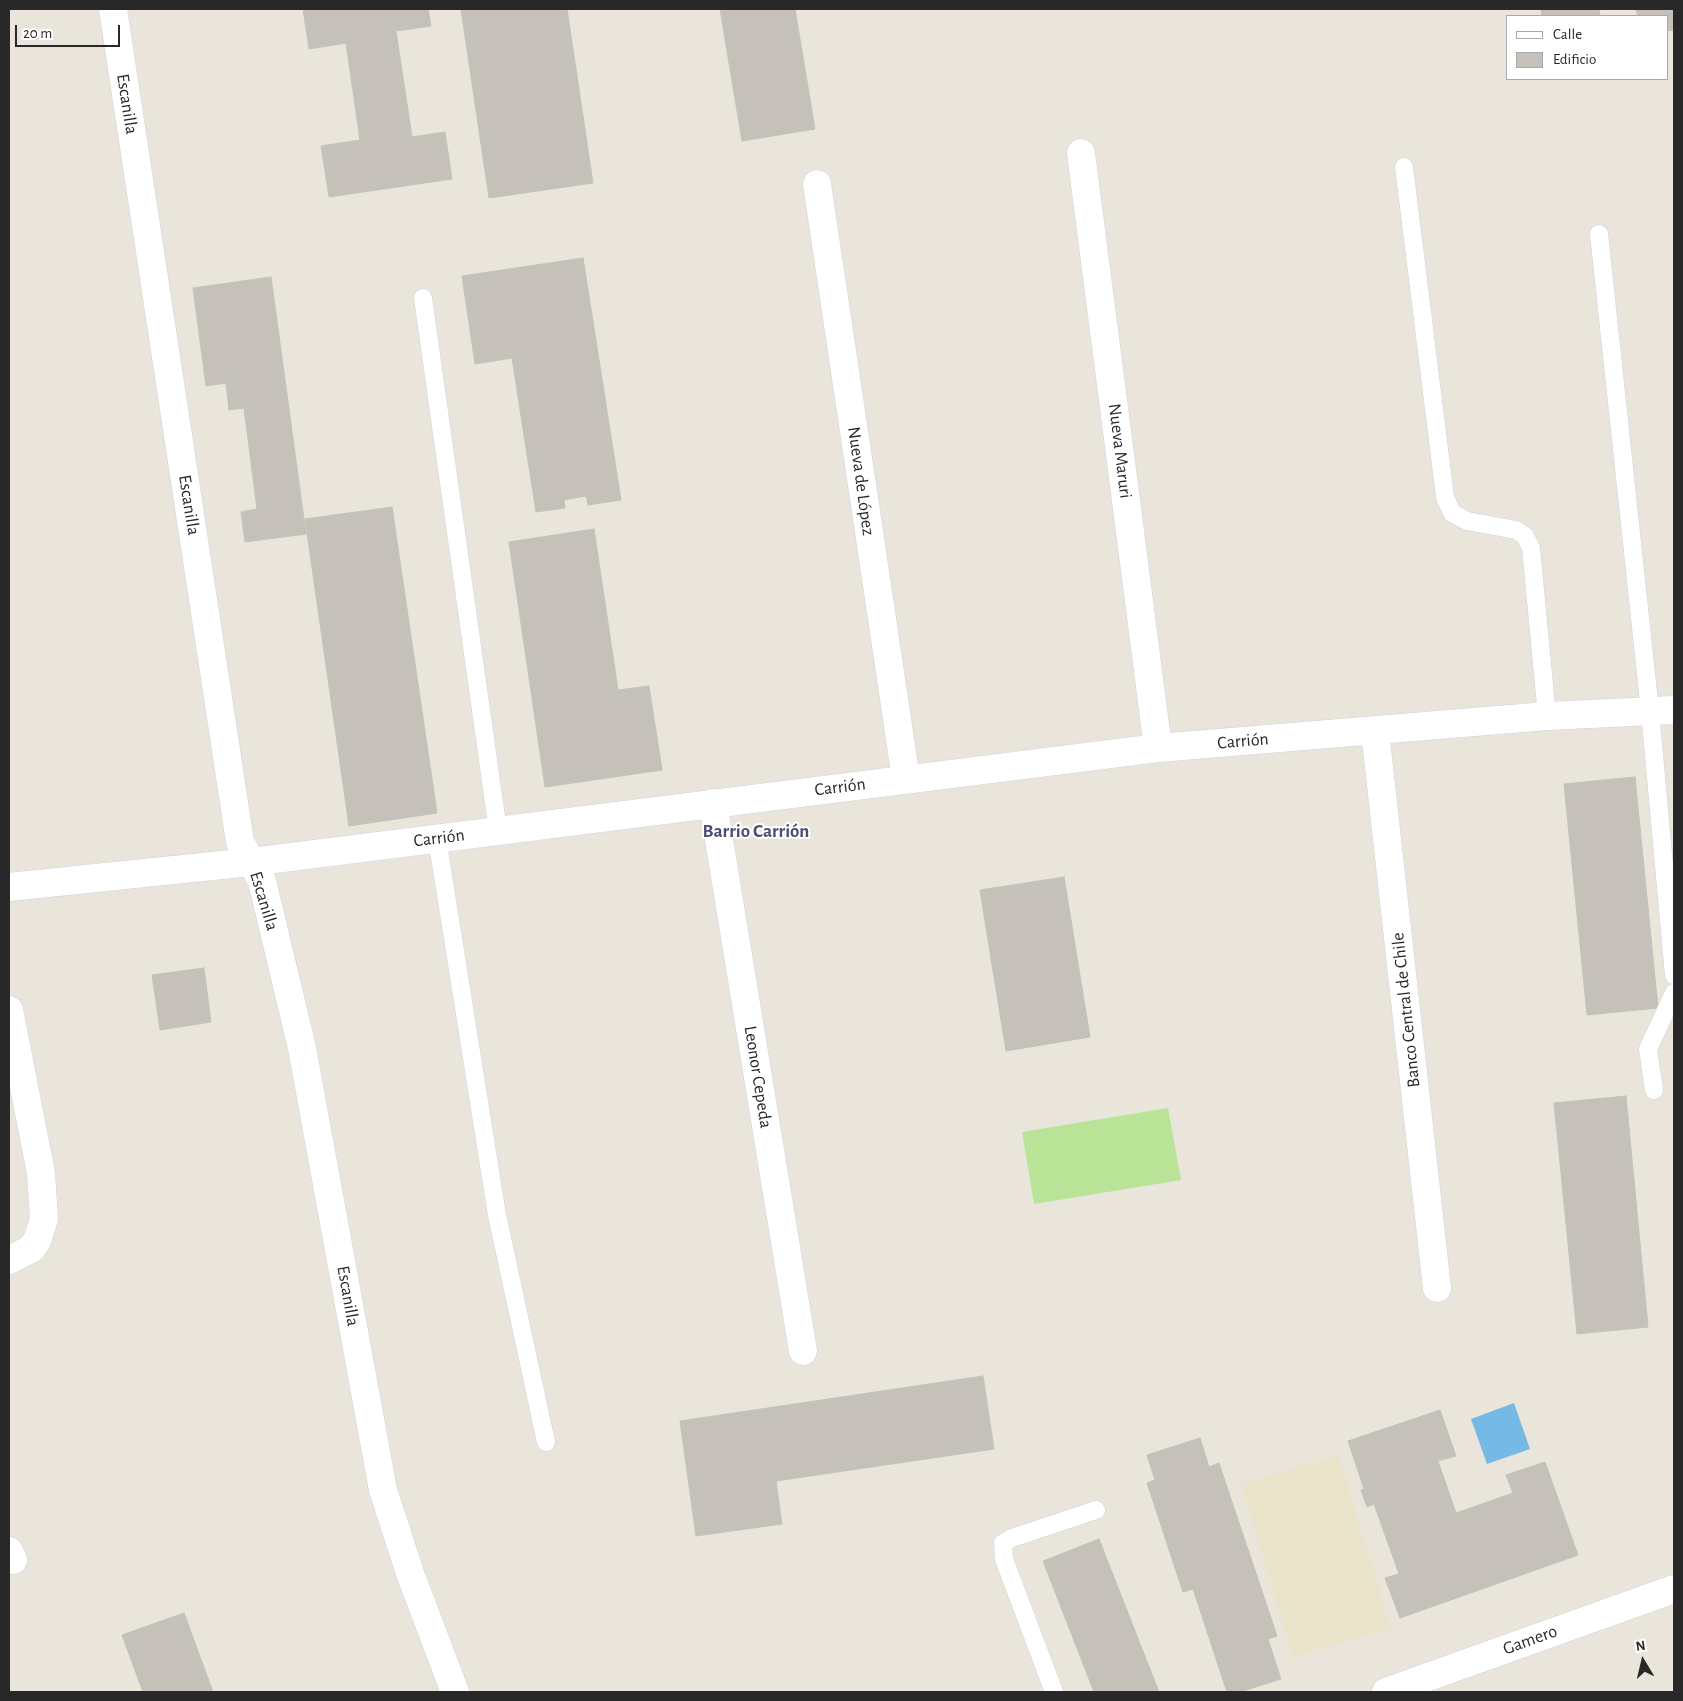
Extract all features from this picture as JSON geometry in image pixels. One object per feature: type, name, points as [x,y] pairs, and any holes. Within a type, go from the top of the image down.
[{"type":"street","name":"Escanilla","points":[[113,9],[240,842],[262,882],[302,1048],[381,1482],[405,1559],[455,1692]]},
{"type":"street","name":"Nueva Maruri","points":[[1081,153],[1158,748]]},
{"type":"street","name":"Nueva de López","points":[[817,184],[906,779]]},
{"type":"street","name":"Carrión","points":[[9,887],[252,862],[1158,748],[1547,716],[1662,711]]},
{"type":"street","name":"Banco Central de Chile","points":[[1376,731],[1437,1288]]},
{"type":"street","name":"Leonor Cepeda","points":[[713,804],[803,1351]]},
{"type":"street","points":[[9,1010],[41,1173],[44,1212],[42,1230],[37,1241],[26,1252],[9,1260]]},
{"type":"street","name":"Gamero","points":[[1386,1692],[1674,1589]]},
{"type":"lane","points":[[1404,167],[1445,497],[1452,513],[1467,521],[1516,530],[1525,536],[1532,548],[1547,716]]},
{"type":"lane","points":[[1599,234],[1662,711],[1674,975]]},
{"type":"lane","points":[[423,298],[498,831]]},
{"type":"lane","points":[[437,838],[497,1216],[546,1442]]},
{"type":"lane","points":[[1654,1090],[1648,1049],[1674,993]]},
{"type":"lane","points":[[1054,1692],[1004,1559],[1003,1543],[1012,1538],[1096,1510]]},
{"type":"shaded area","points":[[1338,1455],[1391,1628],[1293,1657],[1241,1484]]},
{"type":"green space","points":[[1168,1108],[1181,1180],[1034,1204],[1022,1132]]},
{"type":"water","points":[[1514,1403],[1530,1449],[1487,1464],[1471,1419]]},
{"type":"building","points":[[303,9],[428,9],[431,26],[396,31],[412,137],[445,132],[452,179],[329,197],[321,146],[360,140],[346,43],[309,49]]},
{"type":"building","points":[[461,9],[567,9],[593,183],[489,198]]},
{"type":"building","points":[[720,9],[795,9],[815,129],[742,141]]},
{"type":"building","points":[[1541,9],[1599,9],[1600,15],[1542,15]]},
{"type":"building","points":[[1636,9],[1674,9],[1674,30],[1668,31],[1668,15],[1638,15]]},
{"type":"building","points":[[583,258],[621,500],[588,505],[586,496],[564,500],[565,508],[536,512],[512,358],[475,364],[462,276]]},
{"type":"building","points":[[271,277],[306,534],[245,542],[241,512],[257,509],[244,408],[229,410],[226,383],[206,386],[193,288]]},
{"type":"building","points":[[392,507],[437,813],[349,826],[305,519]]},
{"type":"building","points":[[594,529],[618,690],[649,686],[662,770],[545,787],[509,542]]},
{"type":"building","points":[[1635,777],[1658,1008],[1587,1015],[1564,784]]},
{"type":"building","points":[[1064,877],[1090,1037],[1006,1051],[980,890]]},
{"type":"building","points":[[204,968],[211,1022],[160,1030],[152,975]]},
{"type":"building","points":[[1626,1096],[1648,1327],[1577,1334],[1554,1103]]},
{"type":"building","points":[[983,1376],[994,1449],[776,1481],[782,1524],[696,1536],[680,1421]]},
{"type":"building","points":[[1440,1410],[1456,1456],[1438,1461],[1456,1513],[1513,1493],[1506,1475],[1545,1462],[1578,1555],[1400,1618],[1385,1578],[1399,1574],[1374,1504],[1367,1507],[1361,1490],[1364,1489],[1348,1441]]},
{"type":"building","points":[[1200,1438],[1209,1467],[1219,1463],[1277,1636],[1268,1639],[1281,1679],[1240,1692],[1227,1692],[1193,1589],[1183,1592],[1147,1483],[1155,1480],[1147,1455]]},
{"type":"building","points":[[1099,1539],[1159,1692],[1094,1692],[1043,1561]]},
{"type":"building","points":[[184,1613],[213,1692],[143,1692],[122,1635]]},
{"type":"district","name":"Barrio Carrión","points":[[756,831]]}]
